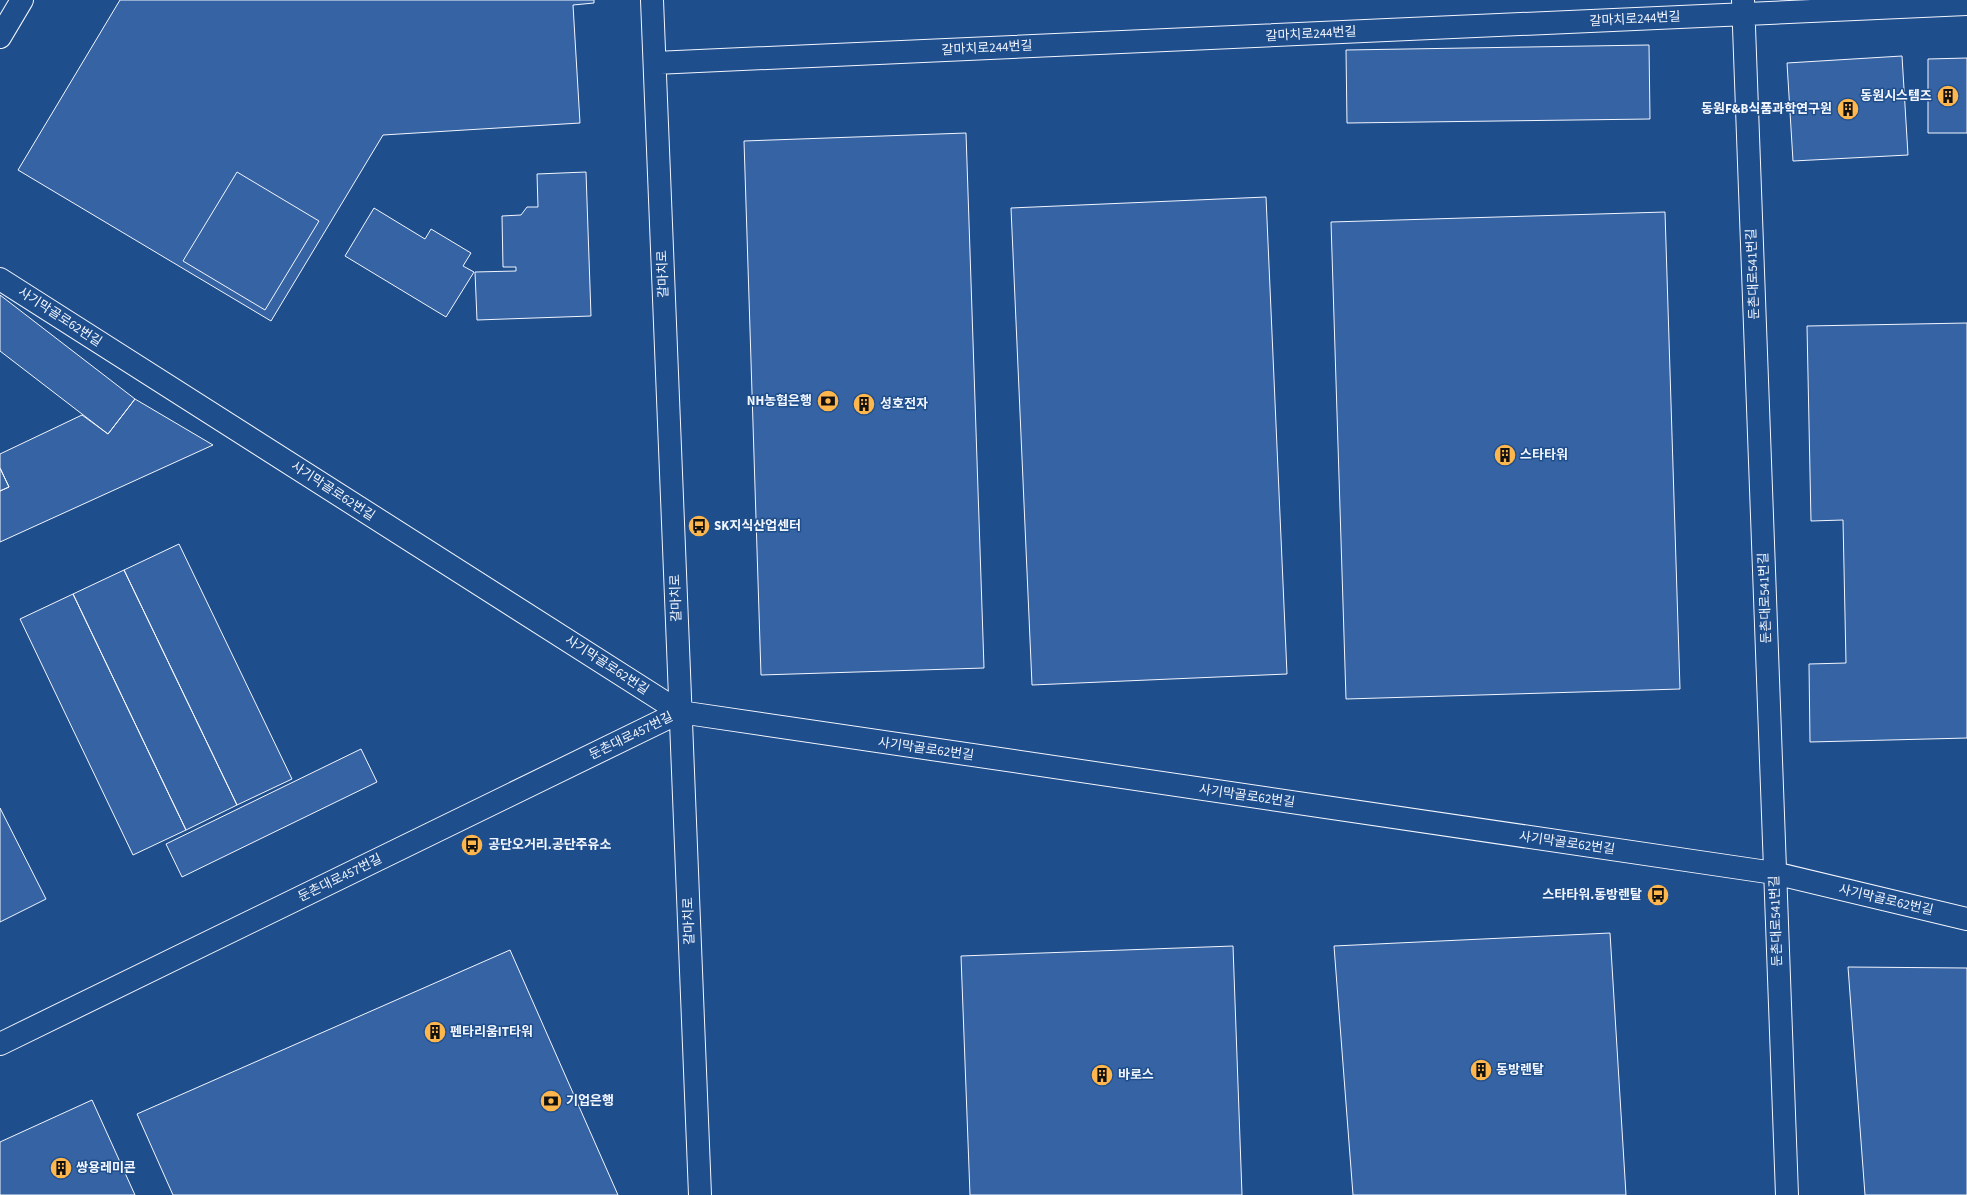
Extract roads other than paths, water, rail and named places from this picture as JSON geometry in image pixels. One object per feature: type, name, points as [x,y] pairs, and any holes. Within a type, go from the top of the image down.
[{"type":"street","points":[[0,37],[22,0]]},
{"type":"street","name":"갈마치로","points":[[652,0],[700,1195]]},
{"type":"street","name":"갈마치로244번길","points":[[655,63],[1743,7],[1967,4]]},
{"type":"street","name":"둔촌대로541번길","points":[[1743,7],[1787,1195]]},
{"type":"street","name":"사기막골로62번길","points":[[0,279],[680,712],[1774,874],[1967,919]]},
{"type":"street","name":"둔촌대로457번길","points":[[0,1044],[680,712]]},
{"type":"place","name":"동원시스템즈","points":[[1948,96]]},
{"type":"place","name":"동원F&B식품과학연구원","points":[[1848,109]]},
{"type":"place","name":"NH농협은행","points":[[828,401]]},
{"type":"place","name":"성호전자","points":[[864,404]]},
{"type":"place","name":"스타타워","points":[[1505,455]]},
{"type":"place","name":"SK지식산업센터","points":[[699,526]]},
{"type":"place","name":"공단오거리.공단주유소","points":[[472,845]]},
{"type":"place","name":"스타타워.동방렌탈","points":[[1658,895]]},
{"type":"place","name":"펜타리움IT타워","points":[[435,1032]]},
{"type":"place","name":"동방렌탈","points":[[1481,1070]]},
{"type":"place","name":"바로스","points":[[1102,1075]]},
{"type":"place","name":"기업은행","points":[[551,1101]]},
{"type":"place","name":"쌍용레미콘","points":[[61,1168]]}]
